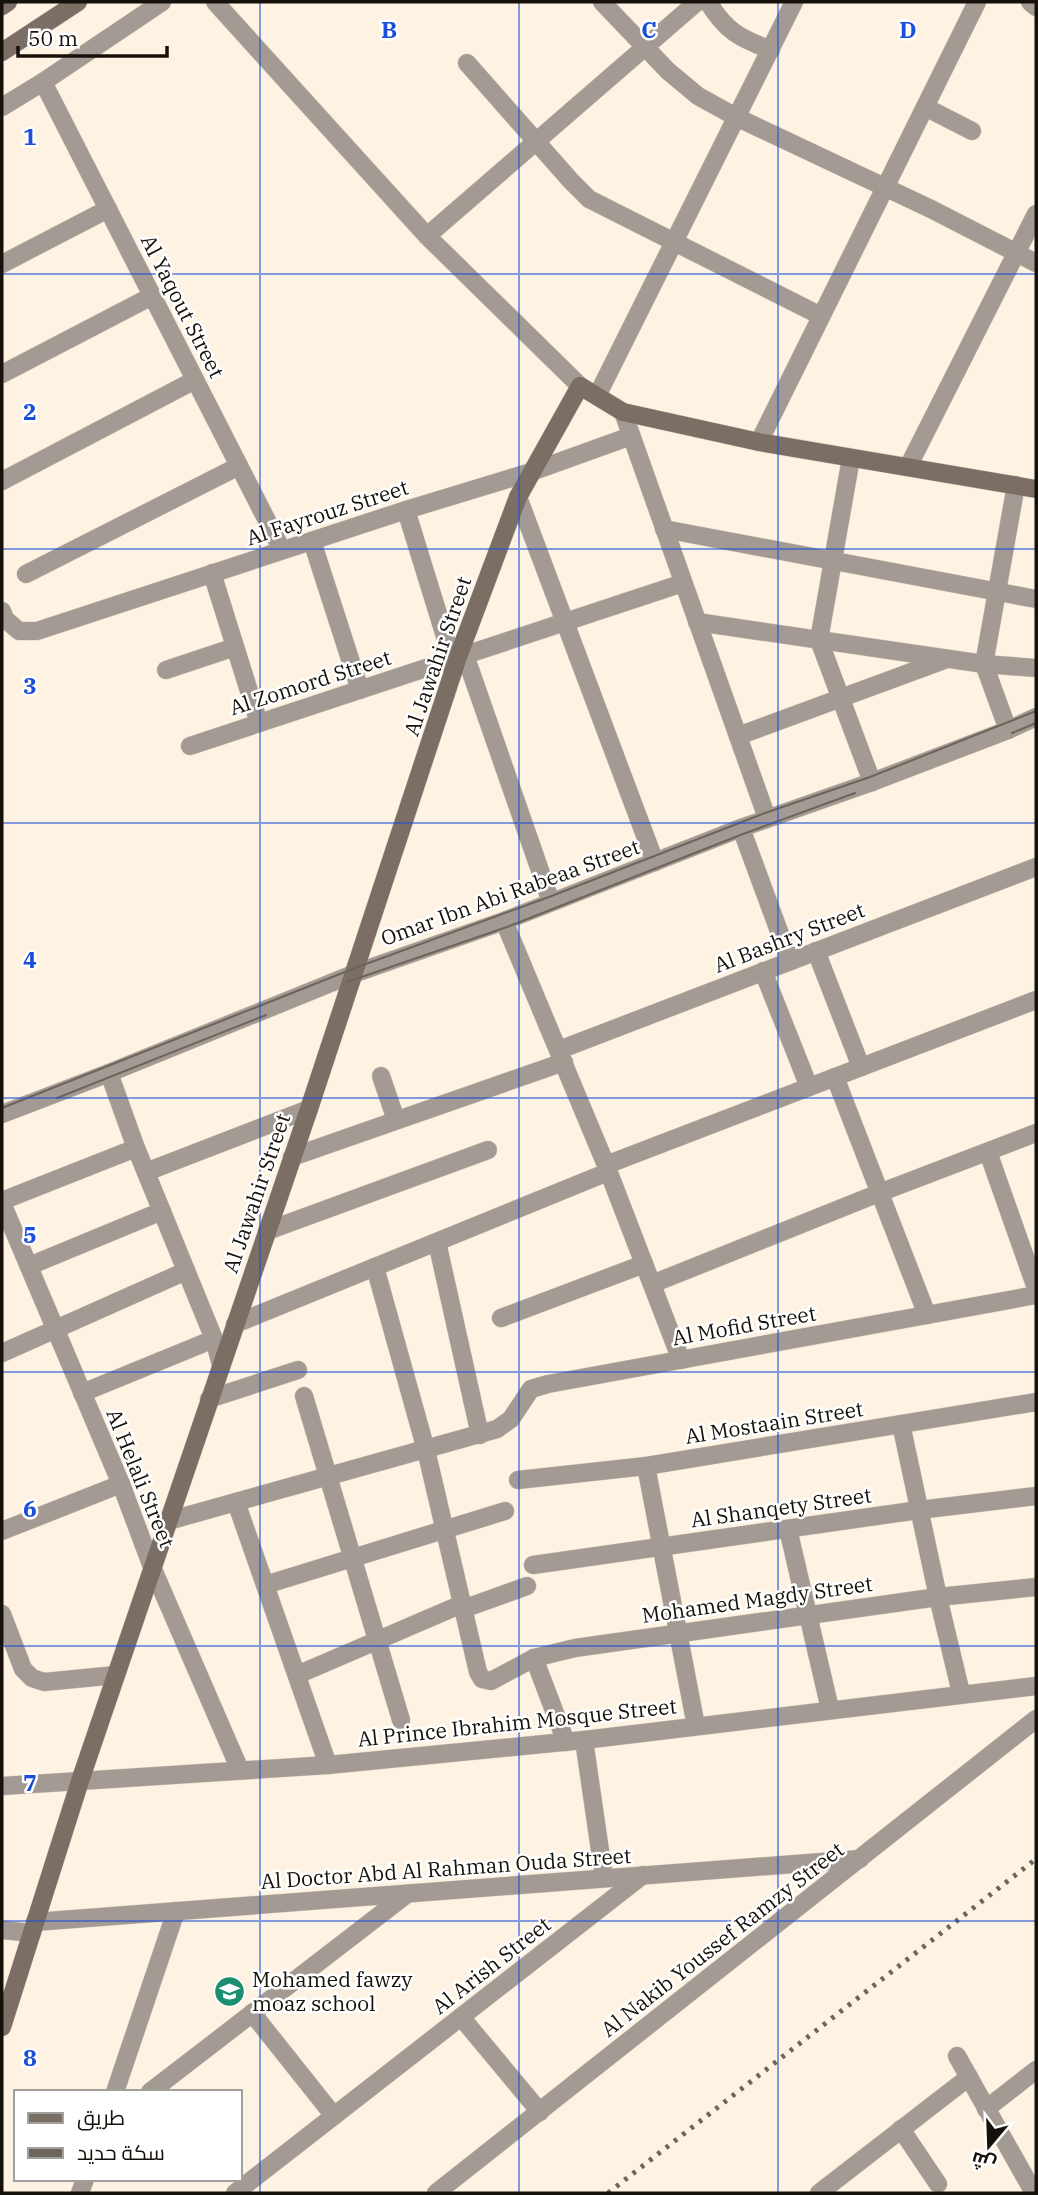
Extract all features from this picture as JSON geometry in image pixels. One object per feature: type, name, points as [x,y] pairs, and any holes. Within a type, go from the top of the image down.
[{"type":"main road","points":[[2,6],[8,2]]},
{"type":"main road","points":[[2,52],[78,2]]},
{"type":"main road","points":[[580,386],[623,412],[759,442],[1036,489]]},
{"type":"main road","name":"Al Jawahir Street","points":[[2,2027],[80,1781],[309,1109],[459,657],[519,497],[580,386]]},
{"type":"street","points":[[2,107],[162,2]]},
{"type":"street","points":[[215,2],[427,236],[580,386]]},
{"type":"street","points":[[602,2],[668,71],[698,96],[1036,263]]},
{"type":"street","points":[[427,236],[697,2]]},
{"type":"street","points":[[708,2],[720,20],[743,39],[771,50]]},
{"type":"street","points":[[597,396],[794,2]]},
{"type":"street","points":[[759,442],[977,2]]},
{"type":"street","points":[[1030,2],[1036,7]]},
{"type":"street","points":[[467,63],[589,199],[821,316]]},
{"type":"street","name":"Al Yaqout Street","points":[[43,82],[282,550]]},
{"type":"street","points":[[925,107],[972,131]]},
{"type":"street","points":[[2,264],[107,209]]},
{"type":"street","points":[[908,467],[1036,214]]},
{"type":"street","points":[[2,374],[152,296]]},
{"type":"street","points":[[2,481],[195,380]]},
{"type":"street","points":[[623,412],[767,818]]},
{"type":"street","name":"Al Fayrouz Street","points":[[2,611],[5,619],[19,631],[37,631],[406,510],[531,472],[631,436]]},
{"type":"street","points":[[851,458],[819,640],[872,782]]},
{"type":"street","points":[[26,574],[239,466]]},
{"type":"street","points":[[1008,730],[984,664],[1016,485]]},
{"type":"street","points":[[519,497],[655,862]]},
{"type":"street","points":[[406,510],[551,902]]},
{"type":"street","points":[[664,529],[1036,598]]},
{"type":"street","points":[[312,541],[360,690]]},
{"type":"street","points":[[212,573],[259,723]]},
{"type":"street","name":"Al Zomord Street","points":[[190,746],[683,583]]},
{"type":"street","points":[[697,622],[947,659],[1036,668]]},
{"type":"street","points":[[166,670],[235,647]]},
{"type":"street","points":[[738,736],[947,659]]},
{"type":"street","name":"Omar Ibn Abi Rabeaa Street","points":[[2,1114],[353,974],[504,920],[767,818],[872,782],[1036,717]]},
{"type":"street","points":[[741,828],[790,961]]},
{"type":"street","name":"Al Bashry Street","points":[[292,1157],[561,1056],[763,971],[1036,867]]},
{"type":"street","points":[[504,920],[607,1168],[681,1360]]},
{"type":"street","points":[[816,951],[861,1067]]},
{"type":"street","points":[[763,971],[809,1087]]},
{"type":"street","points":[[235,1324],[437,1242],[607,1168],[1036,1000]]},
{"type":"street","points":[[110,1073],[136,1148],[214,1339],[221,1365]]},
{"type":"street","points":[[381,1076],[396,1120]]},
{"type":"street","points":[[835,1077],[927,1315]]},
{"type":"street","points":[[146,1172],[309,1109]]},
{"type":"street","points":[[652,1284],[1036,1133]]},
{"type":"street","points":[[2,1202],[136,1148]]},
{"type":"street","points":[[267,1231],[488,1150]]},
{"type":"street","points":[[988,1152],[1036,1288]]},
{"type":"street","name":"Al Helali Street","points":[[2,1202],[9,1239],[29,1266],[121,1484],[152,1567],[240,1770]]},
{"type":"street","points":[[29,1266],[162,1211]]},
{"type":"street","points":[[437,1242],[480,1435]]},
{"type":"street","points":[[501,1318],[644,1264]]},
{"type":"street","points":[[375,1267],[426,1450],[462,1607]]},
{"type":"street","points":[[2,1353],[186,1271]]},
{"type":"street","name":"Al Mofid Street","points":[[168,1521],[497,1430],[511,1419],[531,1389],[548,1384],[1036,1295]]},
{"type":"street","points":[[82,1393],[214,1339]]},
{"type":"street","points":[[209,1399],[298,1370]]},
{"type":"street","points":[[304,1396],[401,1720]]},
{"type":"street","name":"Al Mostaain Street","points":[[518,1480],[646,1466],[1036,1402]]},
{"type":"street","points":[[901,1424],[961,1693]]},
{"type":"street","points":[[646,1466],[696,1726]]},
{"type":"street","points":[[2,1531],[121,1484]]},
{"type":"street","name":"Al Shanqety Street","points":[[533,1565],[1036,1496]]},
{"type":"street","points":[[236,1502],[328,1765]]},
{"type":"street","points":[[265,1586],[505,1511]]},
{"type":"street","points":[[788,1529],[830,1709]]},
{"type":"street","points":[[297,1675],[377,1639],[527,1586]]},
{"type":"street","name":"Mohamed Magdy Street","points":[[462,1607],[478,1672],[482,1679],[491,1681],[534,1658],[575,1648],[938,1597],[1036,1587]]},
{"type":"street","points":[[2,1614],[23,1669],[32,1678],[44,1682],[116,1675]]},
{"type":"street","points":[[534,1658],[575,1741],[604,1878]]},
{"type":"street","name":"Al Prince Ibrahim Mosque Street","points":[[2,1786],[328,1765],[575,1741],[1036,1686]]},
{"type":"street","name":"Al Nakib Youssef Ramzy Street","points":[[436,2193],[1036,1719]]},
{"type":"street","name":"Al Doctor Abd Al Rahman Ouda Street","points":[[2,1930],[176,1912],[860,1859]]},
{"type":"street","name":"Al Arish Street","points":[[235,2193],[643,1875]]},
{"type":"street","points":[[153,2090],[407,1894]]},
{"type":"street","points":[[116,2090],[176,1912]]},
{"type":"street","points":[[252,2013],[334,2116]]},
{"type":"street","points":[[461,2017],[540,2112]]},
{"type":"street","points":[[957,2056],[1034,2193]]},
{"type":"street","points":[[986,2109],[1036,2070]]},
{"type":"street","points":[[819,2193],[969,2077]]},
{"type":"street","points":[[901,2129],[938,2184]]},
{"type":"tram line","points":[[2,1108],[355,968],[549,897],[765,813],[870,777],[1036,711]]},
{"type":"tram line","points":[[1012,733],[1036,723]]},
{"type":"tram line","points":[[347,982],[507,927],[855,793]]},
{"type":"tram line","points":[[57,1098],[266,1015]]},
{"type":"railway","points":[[608,2193],[1036,1859]]},
{"type":"place","name":"Mohamed fawzy moaz school","points":[[229,1991]]}]
